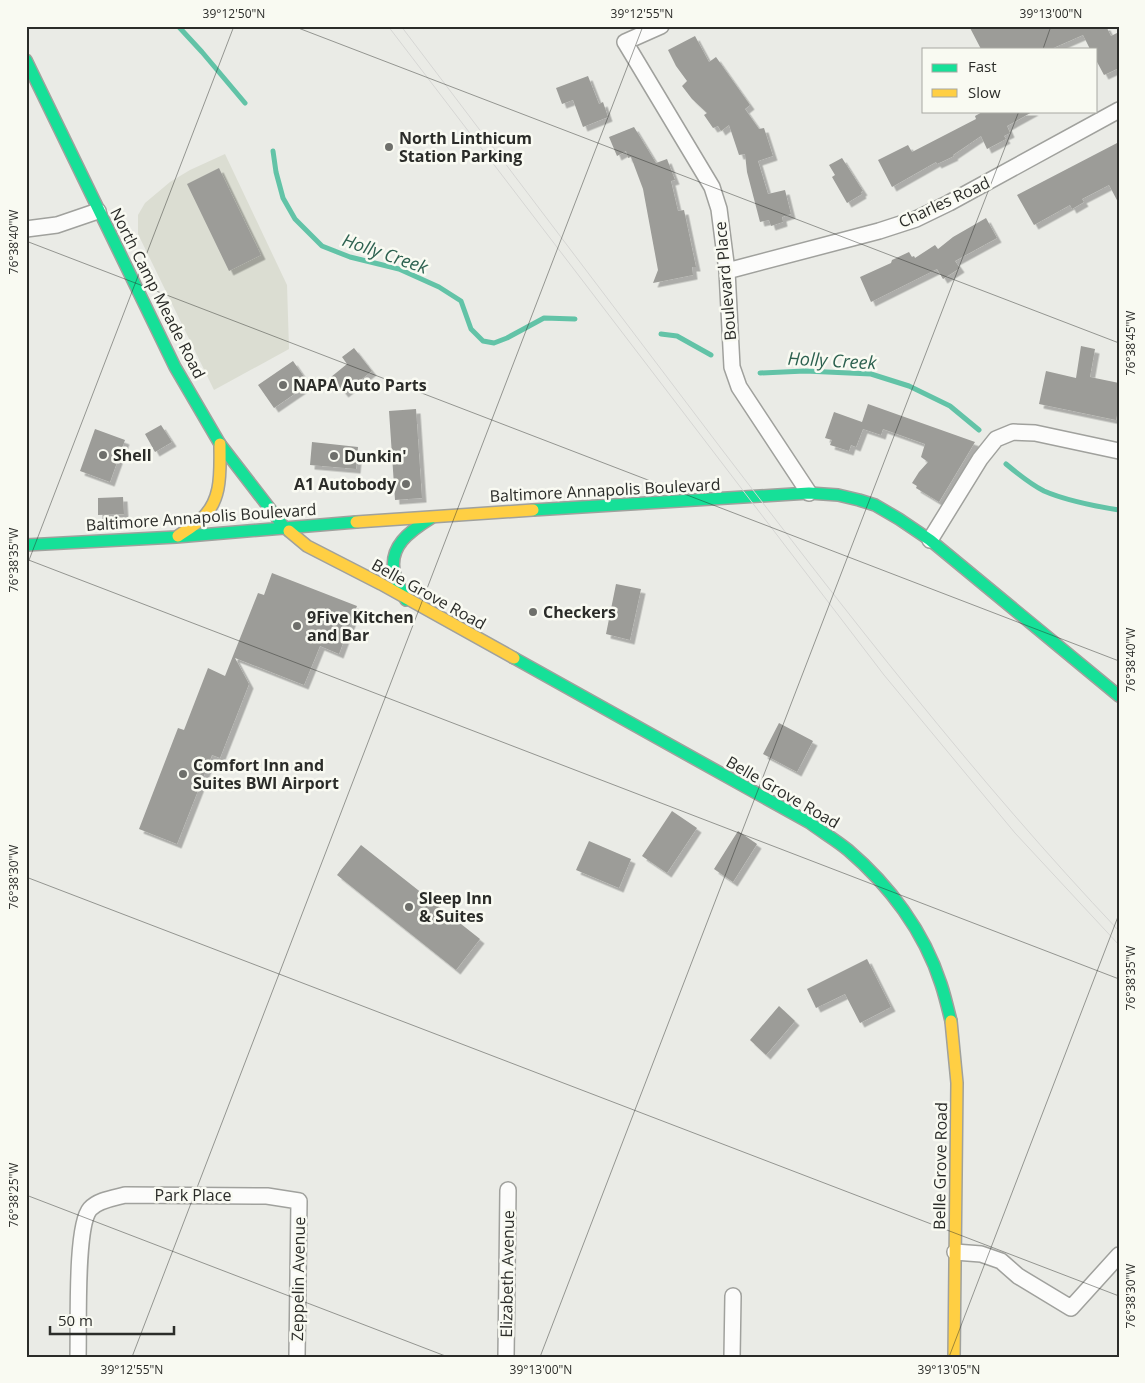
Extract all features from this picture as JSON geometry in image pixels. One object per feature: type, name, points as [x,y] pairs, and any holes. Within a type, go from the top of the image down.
[{"type":"main road","name":"North Camp Meade Road","points":[[26,60],[175,367],[220,444],[284,528]]},
{"type":"main road","points":[[176,537],[201,520],[212,507],[219,492],[220,444]]},
{"type":"main road","name":"Baltimore Annapolis Boulevard","points":[[26,545],[176,537],[434,516],[809,493],[835,494],[866,502],[900,520],[930,540],[1119,696]]},
{"type":"main road","points":[[406,600],[394,570],[393,556],[397,545],[407,534],[434,516]]},
{"type":"main road","name":"Belle Grove Road","points":[[284,528],[307,546],[381,584],[406,600],[810,823],[847,849],[876,877],[904,910],[922,939],[941,983],[952,1026],[957,1083],[954,1357]]},
{"type":"street","name":"Boulevard Place","points":[[661,26],[624,42],[712,187],[719,209],[727,271],[732,367],[739,387],[809,493]]},
{"type":"street","name":"Charles Road","points":[[727,271],[879,231],[916,218],[949,203],[1119,110]]},
{"type":"street","points":[[26,229],[58,225],[98,210]]},
{"type":"street","points":[[930,540],[980,459],[996,438],[1013,432],[1035,433],[1119,451]]},
{"type":"street","name":"Elizabeth Avenue","points":[[506,1357],[508,1190]]},
{"type":"street","name":"Park Place","points":[[78,1357],[80,1245],[84,1224],[90,1210],[105,1200],[125,1195],[267,1196],[299,1201]]},
{"type":"street","name":"Zeppelin Avenue","points":[[297,1357],[299,1201]]},
{"type":"street","points":[[955,1252],[981,1254],[1001,1261],[1018,1276],[1070,1308],[1119,1255]]},
{"type":"street","points":[[732,1357],[733,1296]]},
{"type":"shaded area","points":[[225,154],[287,285],[289,349],[214,390],[138,234],[138,215],[145,203],[170,182],[190,170]]},
{"type":"building","points":[[969,26],[1106,26],[1111,36],[1119,32],[1119,68],[1104,75],[1098,64],[1098,48],[1090,48],[1083,35],[1053,48],[980,48]]},
{"type":"building","points":[[695,36],[709,62],[716,57],[750,105],[745,109],[759,129],[764,128],[773,156],[758,161],[768,194],[785,190],[791,214],[782,217],[783,222],[771,226],[769,220],[760,222],[747,172],[745,154],[739,155],[729,125],[721,131],[718,126],[713,128],[704,115],[707,113],[682,86],[687,81],[676,66],[668,50]]},
{"type":"building","points":[[588,76],[599,104],[603,102],[608,117],[583,127],[573,100],[562,104],[556,88]]},
{"type":"building","points":[[982,112],[1032,112],[1007,126],[1010,133],[1004,136],[1006,139],[987,149],[981,136],[954,156],[937,164],[936,162],[892,187],[878,160],[908,145],[912,152],[976,119],[975,116]]},
{"type":"building","points":[[634,127],[656,163],[667,159],[675,180],[671,181],[678,211],[684,210],[696,267],[692,267],[693,275],[653,283],[658,270],[643,189],[631,157],[628,158],[626,151],[617,156],[609,137]]},
{"type":"building","points":[[1119,142],[1119,204],[1109,185],[1082,199],[1084,202],[1072,209],[1070,205],[1034,225],[1017,195]]},
{"type":"building","points":[[842,158],[863,191],[861,192],[862,194],[847,203],[832,177],[835,175],[829,165]]},
{"type":"building","points":[[219,168],[261,255],[229,271],[187,184]]},
{"type":"building","points":[[986,218],[997,238],[955,261],[960,268],[943,279],[937,269],[871,302],[860,277],[891,263],[892,260],[909,252],[915,258],[935,245],[938,249],[953,237]]},
{"type":"building","points":[[1081,346],[1095,349],[1090,377],[1119,383],[1119,405],[1116,420],[1039,404],[1046,371],[1076,378]]},
{"type":"building","points":[[354,348],[372,371],[344,393],[331,377],[347,364],[342,357]]},
{"type":"building","name":"NAPA Auto Parts","points":[[293,361],[309,384],[274,408],[258,385]]},
{"type":"building","points":[[868,404],[975,442],[939,502],[916,488],[917,486],[912,483],[928,462],[921,457],[925,444],[883,429],[881,435],[863,429],[856,447],[851,445],[849,451],[830,445],[832,440],[825,438],[834,412],[862,422]]},
{"type":"building","points":[[416,409],[422,498],[395,500],[389,411]]},
{"type":"building","name":"Shell","points":[[161,425],[172,442],[155,452],[145,434]]},
{"type":"building","name":"Shell","points":[[95,429],[125,440],[110,482],[80,471]]},
{"type":"building","name":"Dunkin'","points":[[312,442],[358,447],[356,469],[310,465]]},
{"type":"building","name":"Shell","points":[[123,497],[124,514],[98,515],[98,498]]},
{"type":"building","points":[[272,573],[357,606],[339,654],[320,646],[304,685],[235,658],[249,684],[220,758],[212,755],[177,844],[139,829],[178,728],[184,730],[208,668],[225,676],[258,593],[264,595]]},
{"type":"building","points":[[616,584],[641,589],[630,640],[606,634]]},
{"type":"building","points":[[779,723],[813,741],[797,772],[763,754]]},
{"type":"building","points":[[672,811],[697,828],[667,873],[642,856]]},
{"type":"building","points":[[738,831],[757,844],[733,882],[714,869]]},
{"type":"building","points":[[589,841],[631,859],[619,888],[576,870]]},
{"type":"building","name":"Sleep Inn & Suites","points":[[361,845],[480,939],[456,970],[337,875]]},
{"type":"building","points":[[867,959],[891,1007],[860,1023],[845,994],[816,1008],[807,989]]},
{"type":"building","points":[[779,1006],[795,1021],[766,1055],[750,1040]]},
{"type":"waterway","name":"Holly Creek","points":[[178,26],[245,103]]},
{"type":"waterway","name":"Holly Creek","points":[[273,151],[283,198],[295,219],[322,246],[350,257],[399,269],[439,287],[461,301],[471,329],[483,341],[494,343],[544,318],[575,319]]},
{"type":"waterway","name":"Holly Creek","points":[[661,334],[677,336],[711,355]]},
{"type":"waterway","name":"Holly Creek","points":[[760,373],[805,371],[871,374],[909,386],[950,406],[979,430]]},
{"type":"waterway","name":"Holly Creek","points":[[1006,464],[1029,482],[1053,495],[1090,505],[1119,510]]},
{"type":"tram line","points":[[388,26],[884,675],[1015,833],[1119,945]]},
{"type":"tram line","points":[[401,26],[720,447],[864,633],[1014,815],[1119,931]]},
{"type":"traffic: fast","points":[[26,60],[175,367],[220,444],[289,531]]},
{"type":"traffic: fast","points":[[533,510],[809,493],[838,495],[875,505],[930,540],[1119,696]]},
{"type":"traffic: fast","points":[[406,600],[395,575],[394,556],[397,548],[408,534],[431,518]]},
{"type":"traffic: fast","points":[[26,545],[176,537],[356,522]]},
{"type":"traffic: fast","points":[[514,658],[810,823],[848,850],[891,894],[915,928],[934,964],[951,1021]]},
{"type":"traffic: slow","points":[[178,536],[198,522],[213,504],[219,485],[220,444]]},
{"type":"traffic: slow","points":[[356,522],[533,510]]},
{"type":"traffic: slow","points":[[289,531],[307,546],[381,584],[514,658]]},
{"type":"traffic: slow","points":[[951,1021],[957,1083],[954,1357]]},
{"type":"place","name":"North Linthicum Station Parking","points":[[389,147]]},
{"type":"place","name":"NAPA Auto Parts","points":[[283,385]]},
{"type":"place","name":"Shell","points":[[103,455]]},
{"type":"place","name":"Dunkin'","points":[[334,456]]},
{"type":"place","name":"A1 Autobody","points":[[406,484]]},
{"type":"place","name":"Checkers","points":[[533,612]]},
{"type":"place","name":"9Five Kitchen and Bar","points":[[297,626]]},
{"type":"place","name":"Comfort Inn and Suites BWI Airport","points":[[183,774]]},
{"type":"place","name":"Sleep Inn & Suites","points":[[409,907]]}]
